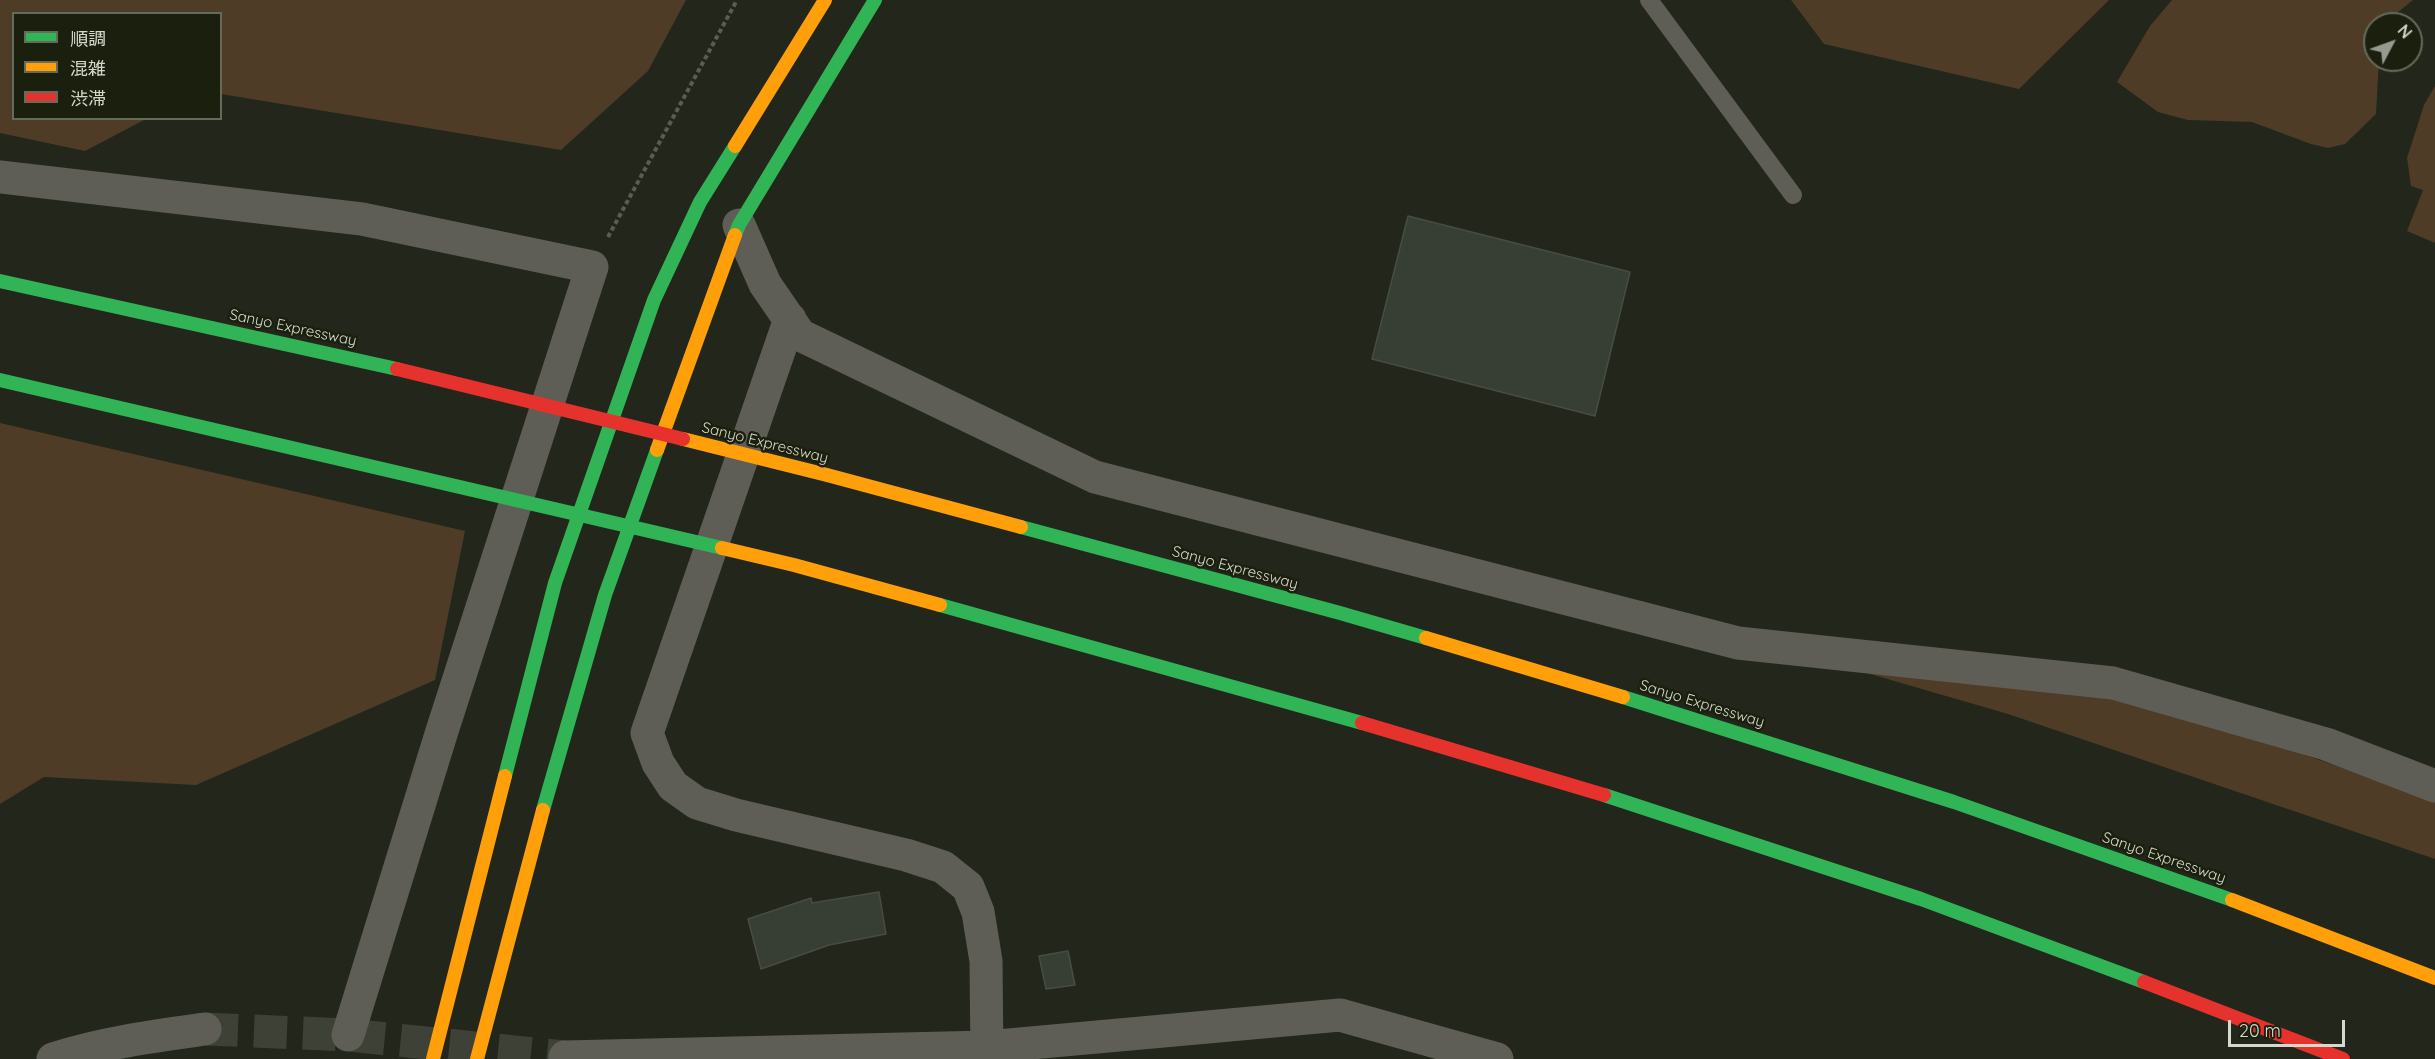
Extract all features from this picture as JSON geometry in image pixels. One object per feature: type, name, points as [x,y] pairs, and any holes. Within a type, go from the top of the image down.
[{"type":"main road","points":[[433,1059],[555,583],[654,300],[700,202],[825,0]]},
{"type":"main road","points":[[477,1059],[526,868],[605,595],[739,225],[874,0]]},
{"type":"main road","name":"Sanyo Expressway","points":[[0,281],[345,356],[827,475],[1340,613],[1671,711],[1987,813],[2218,895],[2435,978]]},
{"type":"main road","points":[[0,380],[794,565],[1313,709],[1634,804],[1921,899],[2193,1000],[2343,1059]]},
{"type":"street","points":[[0,177],[362,219],[592,267],[446,720],[348,1035]]},
{"type":"street","points":[[739,225],[765,284],[800,334],[1095,477],[1738,643],[2113,683],[2326,744],[2435,786]]},
{"type":"street","points":[[790,319],[647,733],[658,763],[673,786],[698,803],[736,815],[906,855],[944,867],[968,887],[978,912],[986,961],[987,1053]]},
{"type":"street","points":[[565,1059],[565,1057],[987,1053],[1340,1015],[1497,1059]]},
{"type":"street","points":[[54,1059],[136,1040],[205,1029]]},
{"type":"lane","points":[[1649,0],[1793,195]]},
{"type":"path","points":[[592,267],[737,0]]},
{"type":"shaded area","points":[[0,0],[686,0],[648,71],[561,150],[222,94],[222,12],[12,12],[12,120],[144,120],[85,151],[0,133]]},
{"type":"shaded area","points":[[1791,0],[2109,0],[2019,89],[1824,44]]},
{"type":"shaded area","points":[[2172,0],[2413,0],[2398,12],[2363,12],[2363,72],[2378,72],[2376,114],[2345,144],[2328,148],[2252,122],[2188,120],[2158,112],[2117,82],[2150,26]]},
{"type":"shaded area","points":[[2435,86],[2435,243],[2407,231],[2423,190],[2411,186],[2407,158],[2424,105]]},
{"type":"shaded area","points":[[0,423],[465,531],[435,680],[196,785],[44,777],[0,804]]},
{"type":"shaded area","points":[[1784,649],[2141,698],[2435,800],[2435,859],[2008,714]]},
{"type":"building","points":[[1408,216],[1630,272],[1595,416],[1372,359]]},
{"type":"building","points":[[879,892],[886,934],[829,945],[761,969],[748,919],[811,898],[812,903]]},
{"type":"building","points":[[1068,951],[1075,985],[1046,989],[1039,956]]},
{"type":"tunnel","points":[[205,1029],[348,1035],[565,1057]]},
{"type":"traffic: fast","points":[[735,235],[875,0]]},
{"type":"traffic: fast","points":[[505,776],[555,583],[654,300],[700,202],[735,146]]},
{"type":"traffic: fast","points":[[0,281],[397,369]]},
{"type":"traffic: fast","points":[[0,380],[722,548]]},
{"type":"traffic: fast","points":[[543,810],[605,595],[657,450]]},
{"type":"traffic: fast","points":[[1021,527],[1426,638]]},
{"type":"traffic: fast","points":[[940,605],[1362,723]]},
{"type":"traffic: fast","points":[[1623,697],[1954,802],[2232,900]]},
{"type":"traffic: fast","points":[[1604,795],[1921,899],[2144,982]]},
{"type":"traffic: slow","points":[[735,146],[825,0]]},
{"type":"traffic: slow","points":[[657,450],[735,235]]},
{"type":"traffic: slow","points":[[683,439],[1021,527]]},
{"type":"traffic: slow","points":[[722,548],[940,605]]},
{"type":"traffic: slow","points":[[1426,638],[1623,697]]},
{"type":"traffic: slow","points":[[433,1059],[505,776]]},
{"type":"traffic: slow","points":[[477,1059],[543,810]]},
{"type":"traffic: slow","points":[[2232,900],[2435,978]]},
{"type":"traffic: jam","points":[[397,369],[683,439]]},
{"type":"traffic: jam","points":[[1362,723],[1604,795]]},
{"type":"traffic: jam","points":[[2144,982],[2343,1059]]}]
